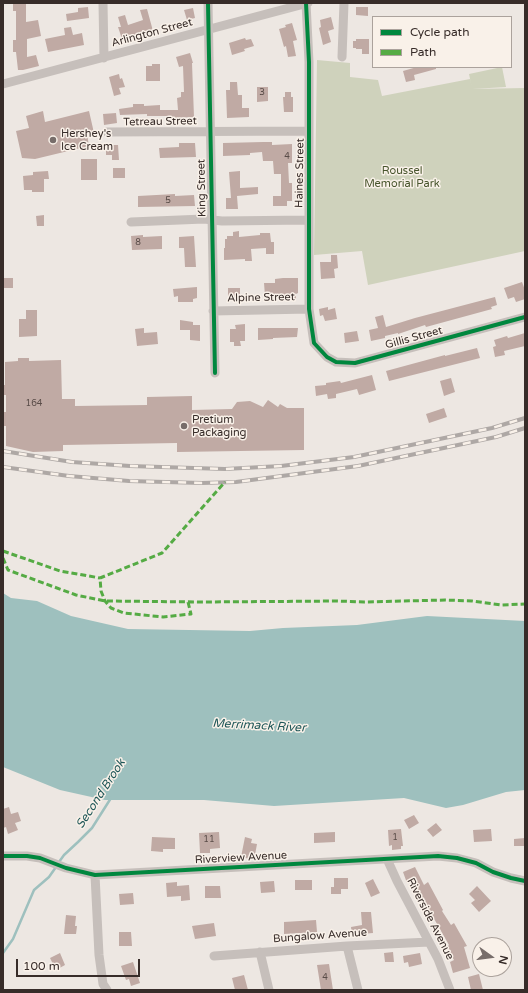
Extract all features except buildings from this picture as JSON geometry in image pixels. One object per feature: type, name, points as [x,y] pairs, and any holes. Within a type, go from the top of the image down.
[{"type":"street","points":[[103,3],[104,58]]},
{"type":"street","name":"King Street","points":[[208,3],[214,373]]},
{"type":"street","name":"Arlington Street","points":[[3,84],[307,3]]},
{"type":"street","name":"Haines Street","points":[[307,3],[309,62],[309,309],[314,343]]},
{"type":"street","points":[[342,57],[344,3]]},
{"type":"street","name":"Tetreau Street","points":[[107,132],[309,131]]},
{"type":"street","points":[[131,222],[308,220]]},
{"type":"street","name":"Alpine Street","points":[[213,311],[309,309]]},
{"type":"street","name":"Gillis Street","points":[[314,343],[327,357],[336,362],[356,363],[525,317]]},
{"type":"street","name":"Riverview Avenue","points":[[3,856],[27,856],[95,876],[438,856],[457,858],[476,863],[493,872],[525,881]]},
{"type":"street","name":"Riverside Avenue","points":[[387,859],[438,959],[450,990]]},
{"type":"street","points":[[95,876],[98,955],[103,984],[107,990]]},
{"type":"street","name":"Bungalow Avenue","points":[[214,956],[347,946],[429,942]]},
{"type":"street","points":[[347,946],[358,990]]},
{"type":"street","points":[[260,952],[269,990]]},
{"type":"green space","name":"Roussel Memorial Park","points":[[317,60],[350,63],[350,77],[378,80],[382,96],[470,79],[472,88],[469,74],[497,68],[502,68],[506,87],[472,89],[525,88],[525,251],[368,285],[362,251],[314,255]]},
{"type":"water","name":"Merrimack River","points":[[3,593],[11,598],[37,601],[71,616],[128,629],[250,631],[357,625],[427,616],[525,621],[525,790],[506,792],[463,805],[446,808],[404,798],[274,806],[204,800],[105,800],[60,790],[3,767]]},
{"type":"waterway","name":"Second Brook","points":[[59,862],[64,855],[92,828],[111,798]]},
{"type":"waterway","name":"Second Brook","points":[[3,953],[13,939],[34,890],[49,877],[56,867]]},
{"type":"railway","points":[[3,451],[72,462],[130,466],[225,469],[281,466],[354,457],[492,428],[525,418]]},
{"type":"railway","points":[[3,467],[69,476],[129,481],[202,483],[236,482],[358,466],[496,437],[525,428]]},
{"type":"marked path","points":[[188,602],[191,614],[163,617],[124,613],[111,608],[105,601],[101,591],[100,578],[162,553],[225,482]]},
{"type":"marked path","points":[[3,551],[60,571],[100,578]]},
{"type":"marked path","points":[[3,558],[8,570],[76,595],[105,601],[364,602],[445,600],[472,601],[501,605],[525,604]]},
{"type":"cycle path","points":[[208,3],[215,373]]},
{"type":"cycle path","points":[[306,3],[309,62],[309,309],[314,343],[327,357],[336,362],[355,363],[525,317]]},
{"type":"cycle path","points":[[3,856],[27,856],[40,858],[66,868],[95,875],[438,856],[457,858],[476,863],[493,872],[525,881]]},
{"type":"place","name":"Hershey's Ice Cream","points":[[53,140]]},
{"type":"place","name":"Pretium Packaging","points":[[184,426]]}]
